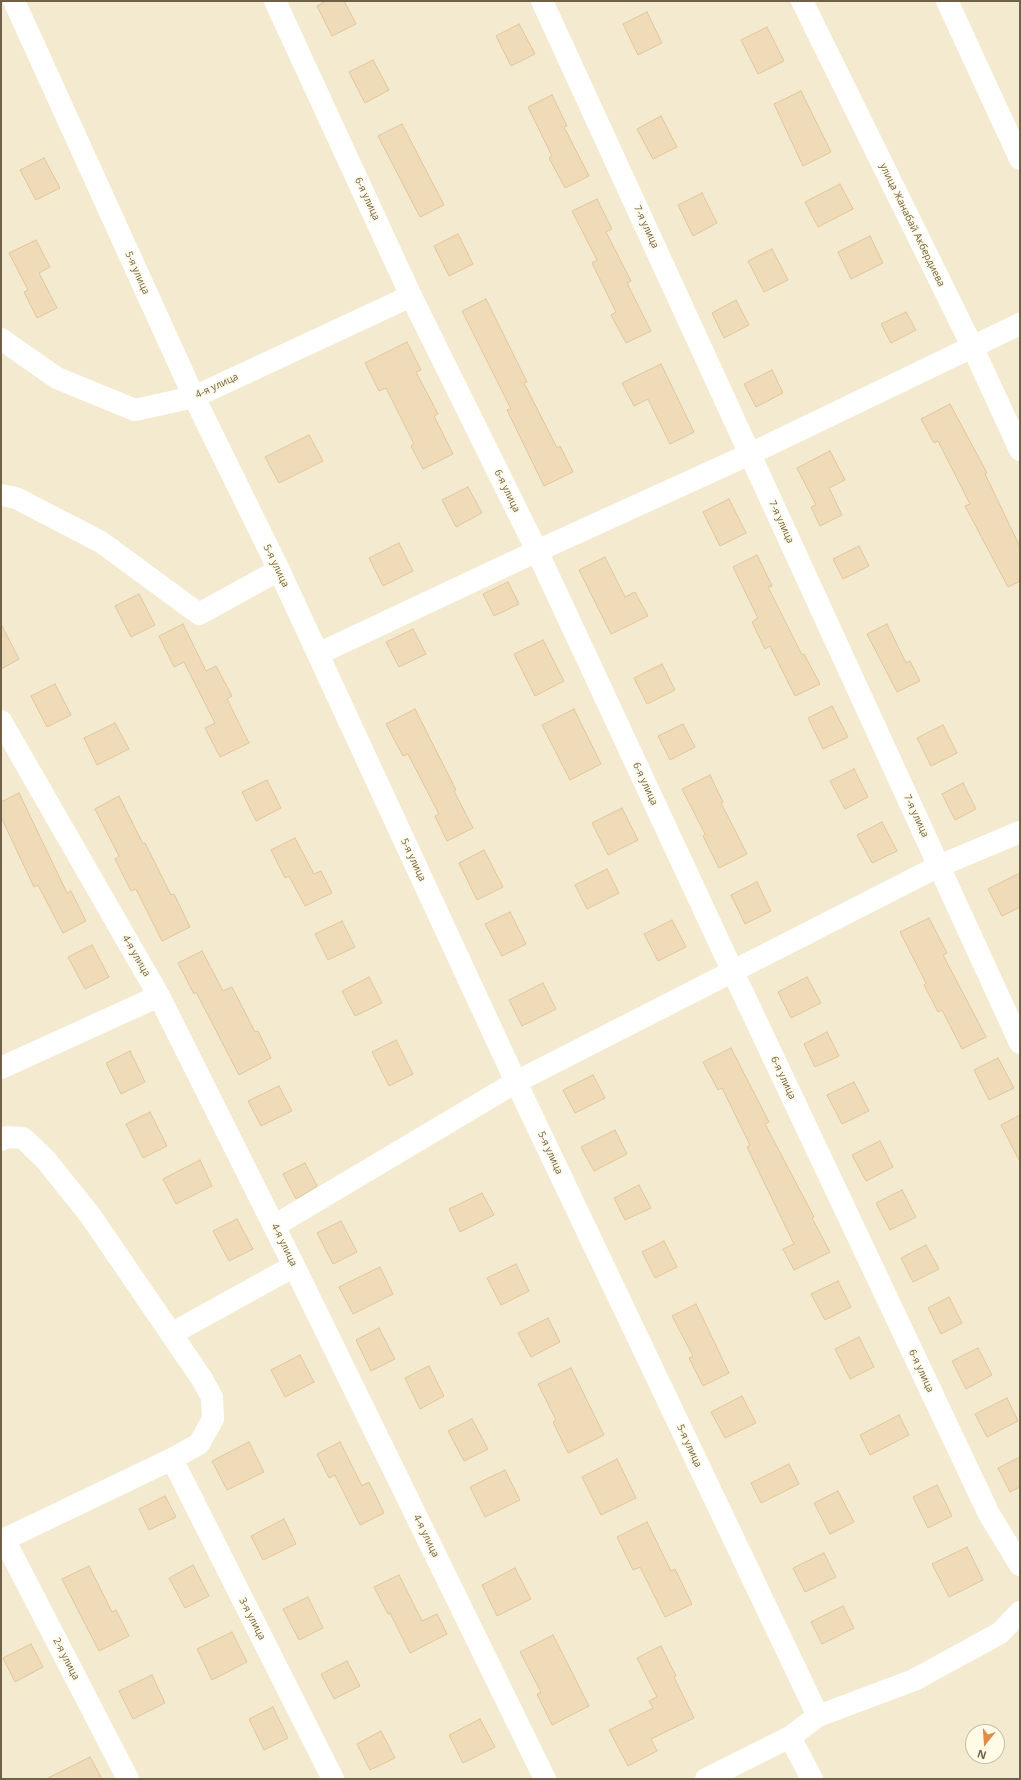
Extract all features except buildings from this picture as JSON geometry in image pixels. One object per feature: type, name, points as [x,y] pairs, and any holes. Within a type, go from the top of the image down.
[{"type":"street","name":"5-я улица","points":[[14,1],[194,397],[279,570],[516,1082],[818,1716]]},
{"type":"street","name":"6-я улица","points":[[276,1],[411,296],[537,551],[733,972],[989,1514],[1020,1564]]},
{"type":"street","name":"7-я улица","points":[[542,1],[1020,1043]]},
{"type":"street","name":"улица Жанабай Акбердиева","points":[[802,1],[972,346],[1020,450]]},
{"type":"street","points":[[947,1],[1020,159]]},
{"type":"street","name":"4-я улица","points":[[1,340],[57,378],[135,410],[194,397],[411,296]]},
{"type":"street","points":[[318,654],[537,551],[750,454],[1020,324]]},
{"type":"street","points":[[1,495],[16,498],[101,542],[199,614],[279,570]]},
{"type":"street","name":"4-я улица","points":[[1,721],[159,996],[294,1266],[545,1779]]},
{"type":"street","points":[[274,1226],[516,1082],[939,866],[1020,832]]},
{"type":"street","points":[[1,1068],[159,996]]},
{"type":"street","points":[[1,1140],[6,1137],[23,1138],[45,1160],[90,1216],[202,1379],[212,1398],[213,1419],[199,1444],[172,1459],[3,1540]]},
{"type":"street","points":[[171,1334],[294,1266]]},
{"type":"street","name":"3-я улица","points":[[172,1459],[333,1779]]},
{"type":"street","name":"2-я улица","points":[[3,1540],[128,1779]]},
{"type":"street","points":[[706,1779],[790,1737],[818,1716],[914,1680],[1000,1633],[1020,1612]]},
{"type":"street","points":[[790,1737],[812,1779]]},
{"type":"shaded area","points":[[1,1],[1020,1],[1020,1779],[1,1779]]}]
